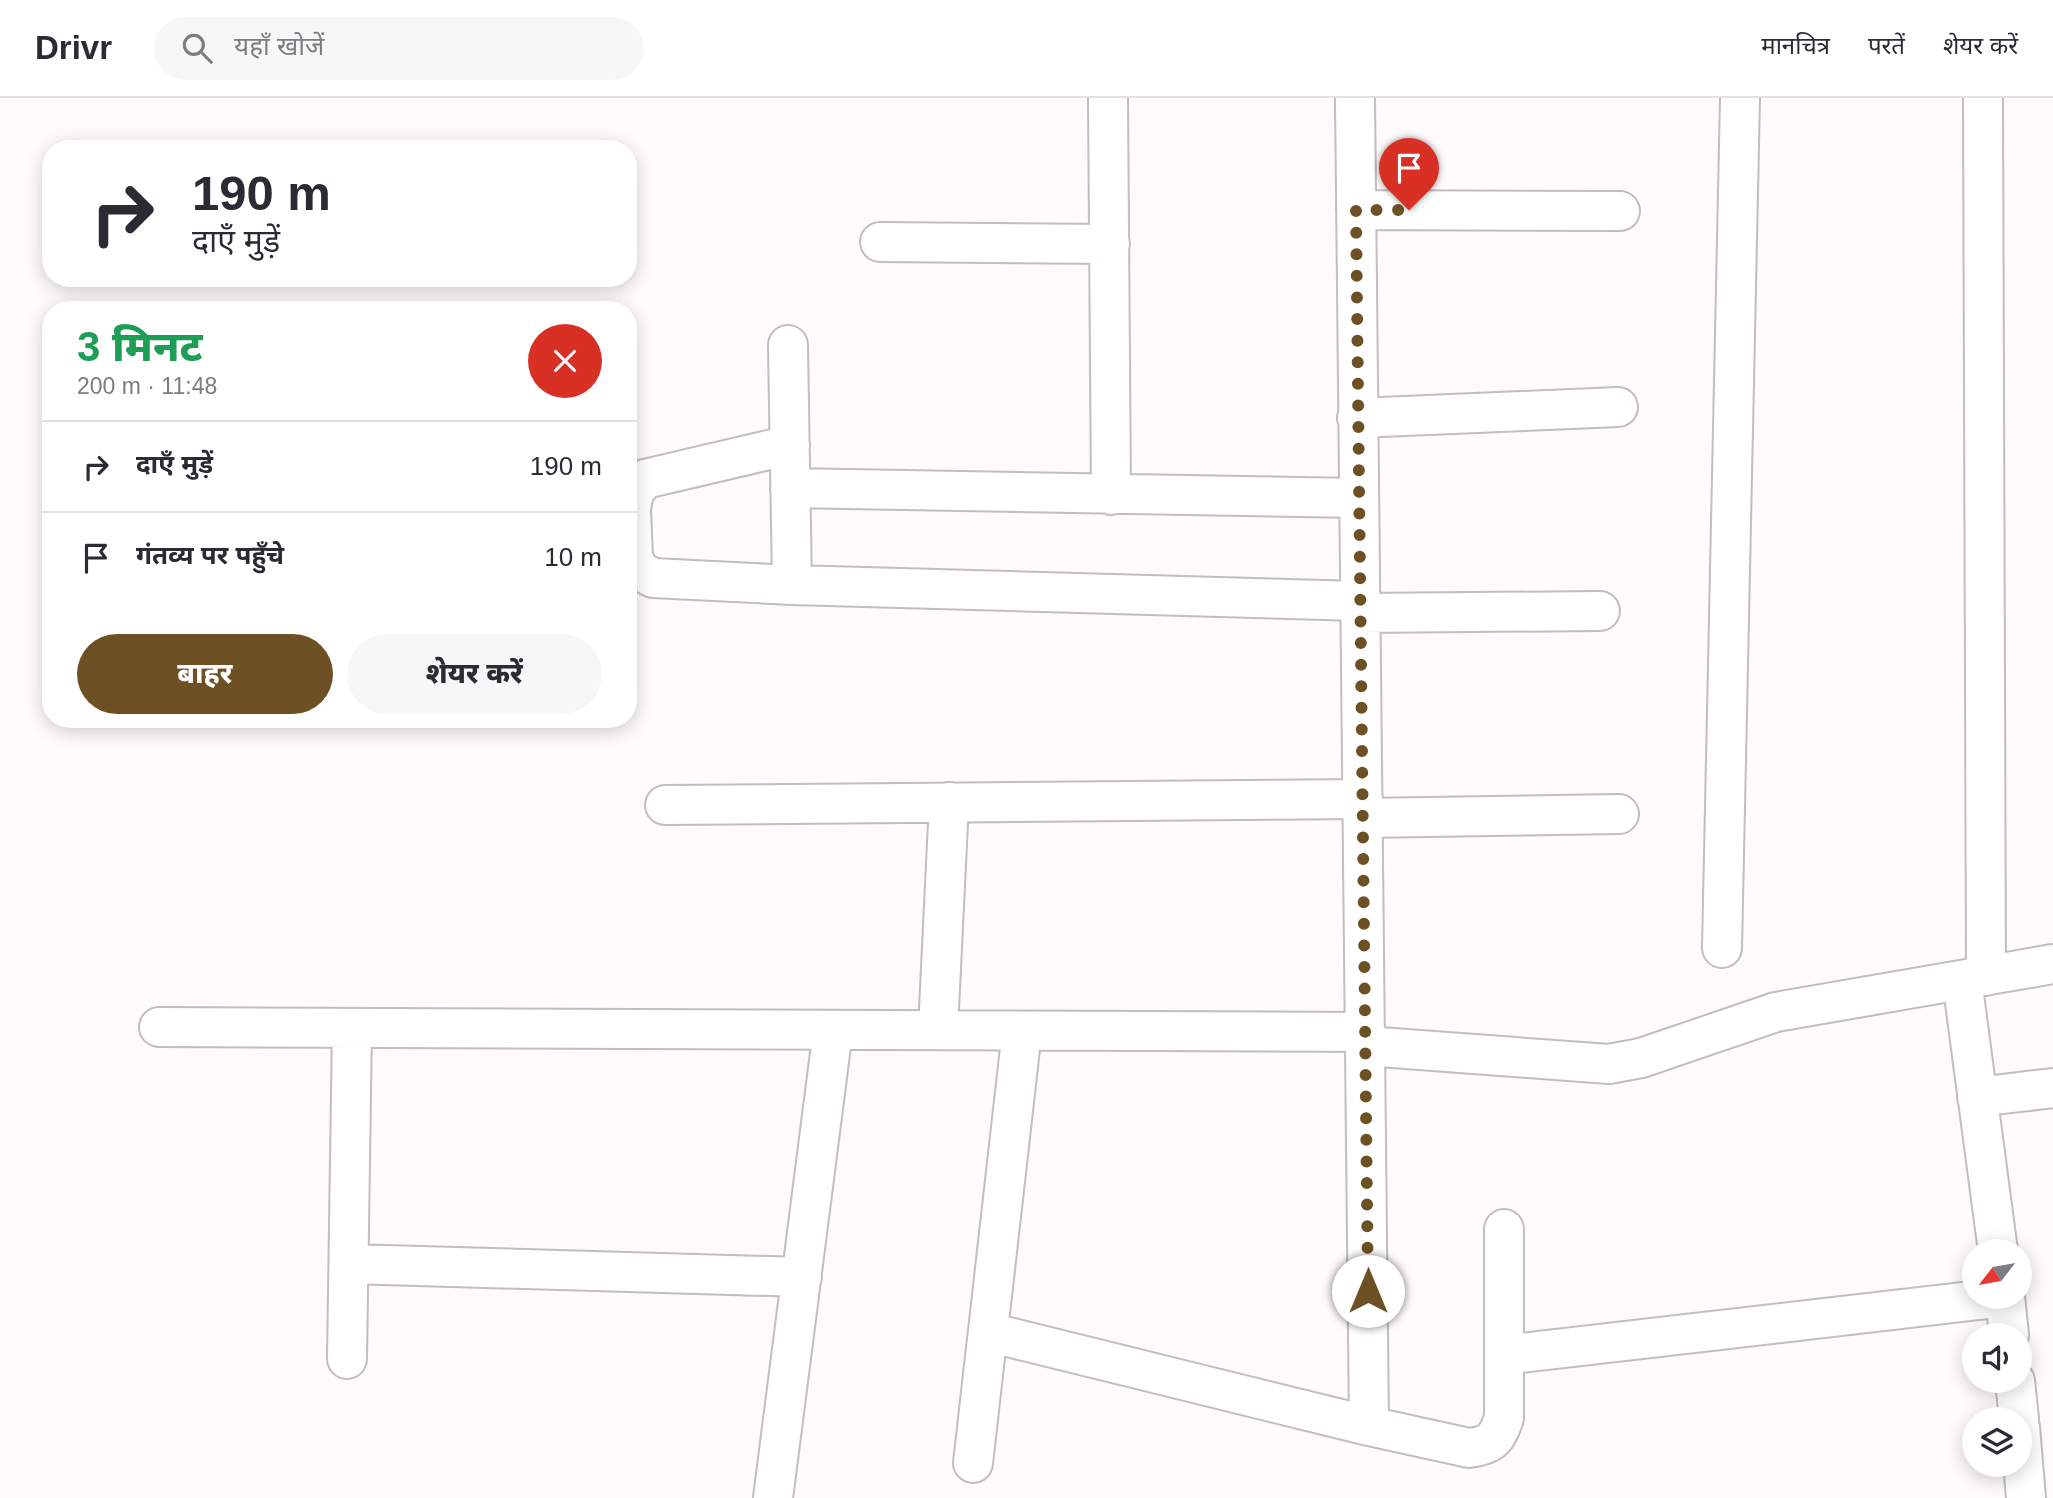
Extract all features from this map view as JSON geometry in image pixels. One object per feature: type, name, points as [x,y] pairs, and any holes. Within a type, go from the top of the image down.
[{"type":"street","points":[[1108,98],[1111,495]]},
{"type":"street","points":[[1355,98],[1369,1426]]},
{"type":"street","points":[[1722,948],[1740,98]]},
{"type":"street","points":[[1983,98],[1974,978],[1977,1097],[1996,1239]]},
{"type":"street","points":[[1356,210],[1620,211]]},
{"type":"street","points":[[880,242],[1110,244]]},
{"type":"street","points":[[788,345],[792,585]]},
{"type":"street","points":[[1357,418],[1618,407]]},
{"type":"street","points":[[637,488],[645,479],[790,445]]},
{"type":"street","points":[[790,488],[1358,498]]},
{"type":"street","points":[[637,564],[640,571],[653,578],[792,585],[1360,607],[1600,611]]},
{"type":"street","points":[[938,1030],[950,802]]},
{"type":"street","points":[[665,805],[950,802],[1619,814]]},
{"type":"street","points":[[159,1027],[938,1030],[1366,1039],[1609,1064],[1641,1058],[1776,1012],[2053,964]]},
{"type":"street","points":[[347,1359],[352,1028]]},
{"type":"street","points":[[773,1498],[833,1030]]},
{"type":"street","points":[[973,1463],[1022,1031]]},
{"type":"street","points":[[1977,1097],[2053,1088]]},
{"type":"street","points":[[988,1332],[1369,1426],[1469,1448],[1486,1446],[1498,1435],[1504,1418],[1504,1229]]},
{"type":"street","points":[[349,1265],[802,1277]]},
{"type":"street","points":[[1504,1355],[1962,1302]]},
{"type":"street","points":[[2024,1477],[2026,1498]]},
{"type":"route","points":[[1368,1291],[1356,210],[1409,210]]}]
